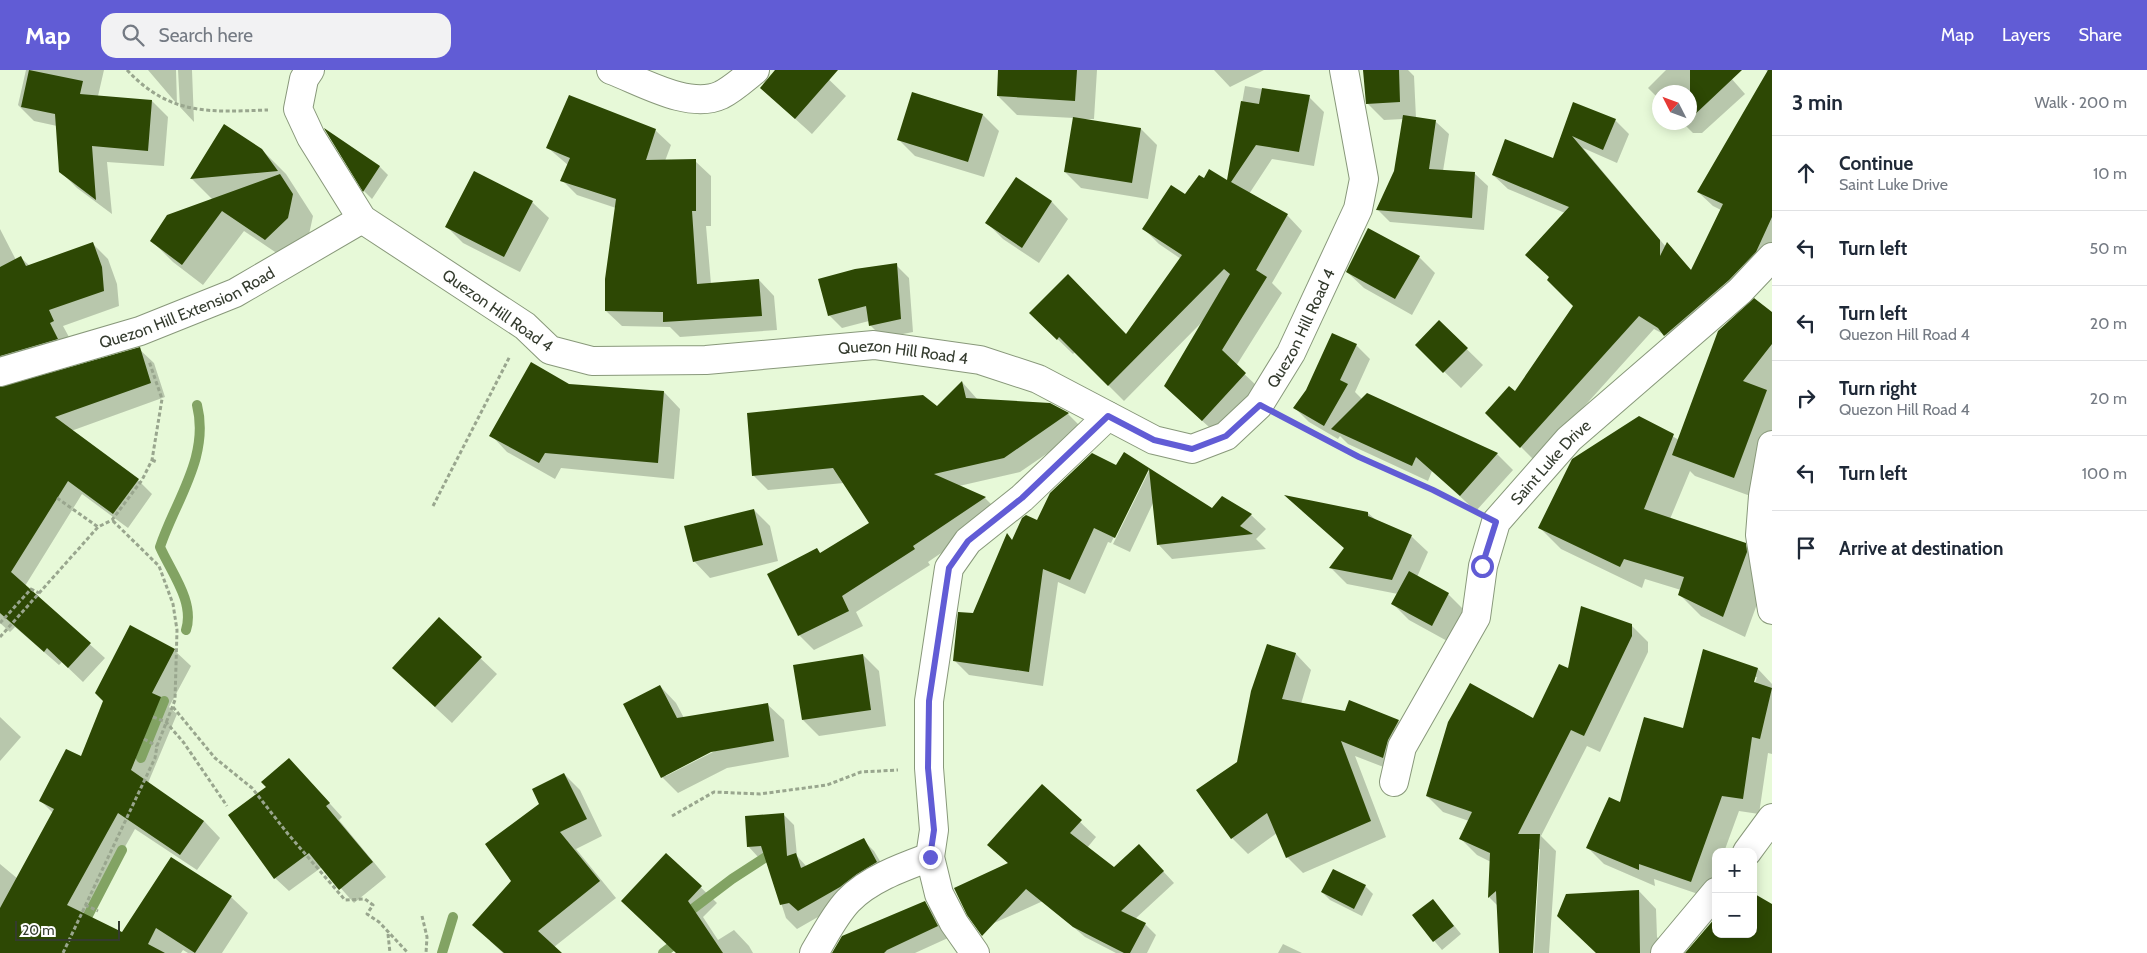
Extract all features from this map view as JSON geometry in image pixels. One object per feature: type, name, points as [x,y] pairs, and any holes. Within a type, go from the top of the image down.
[{"type":"street","points":[[298,109],[304,79],[310,70]]},
{"type":"street","points":[[611,70],[658,91],[699,98],[720,95],[755,70]]},
{"type":"street","name":"Quezon Hill Road 4","points":[[298,109],[311,137],[362,219],[525,326],[550,350],[592,361],[706,360],[874,345],[980,360],[1038,379],[1154,440],[1192,449],[1226,436],[1260,405],[1291,353],[1358,209],[1364,179],[1344,70]]},
{"type":"street","name":"Quezon Hill Extension Road","points":[[0,372],[140,332],[235,293],[362,219]]},
{"type":"street","name":"Saint Luke Drive","points":[[1394,782],[1402,747],[1476,617],[1482,566],[1496,522],[1569,439],[1740,291],[1772,257]]},
{"type":"street","points":[[975,953],[954,923],[939,894],[930,857],[934,830],[928,768],[929,701],[949,568],[968,541],[1022,498],[1108,416]]},
{"type":"street","points":[[1772,444],[1763,496],[1760,535],[1772,610]]},
{"type":"street","points":[[1750,848],[1772,818]]},
{"type":"street","points":[[814,953],[832,922],[849,900],[876,881],[930,857]]},
{"type":"street","points":[[1666,953],[1715,893]]},
{"type":"path","points":[[127,70],[143,87],[176,104],[199,110],[298,109]]},
{"type":"path","points":[[433,506],[525,326]]},
{"type":"path","points":[[0,637],[98,526],[112,520],[142,480],[152,460],[162,399],[147,354]]},
{"type":"path","points":[[1260,405],[1359,457],[1433,490],[1496,522]]},
{"type":"path","points":[[152,460],[158,462]]},
{"type":"path","points":[[57,498],[98,526]]},
{"type":"path","points":[[63,953],[155,758],[157,746],[175,700],[177,630],[166,584],[159,566],[112,520]]},
{"type":"path","points":[[0,623],[32,589],[39,593]]},
{"type":"path","points":[[173,707],[216,758],[252,788],[288,834],[345,900],[365,899],[373,905],[367,914],[379,922],[388,934],[408,953]]},
{"type":"path","points":[[153,717],[166,722],[184,743],[226,806]]},
{"type":"path","points":[[144,739],[157,746]]},
{"type":"path","points":[[672,816],[714,792],[760,794],[827,785],[860,772],[928,768]]},
{"type":"path","points":[[85,905],[98,910]]},
{"type":"path","points":[[422,916],[427,937],[426,953]]},
{"type":"path","points":[[388,934],[390,953]]},
{"type":"building","points":[[29,70],[83,81],[80,94],[152,100],[148,151],[92,146],[96,200],[59,172],[55,114],[21,107]]},
{"type":"building","points":[[775,70],[838,70],[795,119],[760,88]]},
{"type":"building","points":[[998,70],[1077,70],[1075,101],[997,96]]},
{"type":"building","points":[[1363,70],[1399,70],[1400,102],[1366,104]]},
{"type":"building","points":[[1690,70],[1742,70],[1697,112],[1697,85],[1690,85]]},
{"type":"building","points":[[1768,70],[1772,70],[1772,217],[1756,252],[1729,280],[1664,336],[1658,328],[1639,316],[1520,448],[1485,413],[1509,386],[1515,391],[1573,306],[1547,280],[1549,277],[1525,255],[1569,207],[1492,175],[1505,139],[1553,158],[1573,102],[1616,119],[1603,150],[1572,136],[1660,240],[1660,256],[1667,242],[1691,270],[1723,204],[1697,192]]},
{"type":"building","points":[[1262,88],[1310,95],[1299,152],[1256,145],[1231,182],[1288,214],[1256,270],[1267,277],[1222,350],[1246,373],[1202,421],[1164,386],[1230,274],[1224,269],[1108,386],[1059,337],[1057,340],[1029,313],[1068,274],[1126,334],[1182,255],[1142,229],[1171,185],[1185,194],[1199,175],[1204,178],[1209,169],[1227,180],[1241,101],[1259,104]]},
{"type":"building","points":[[912,92],[983,114],[968,162],[897,140]]},
{"type":"building","points":[[569,95],[656,129],[646,160],[696,159],[696,211],[692,211],[697,284],[759,279],[762,316],[663,322],[663,312],[605,311],[605,279],[616,199],[560,181],[570,158],[546,148]]},
{"type":"building","points":[[1403,115],[1436,120],[1429,169],[1475,172],[1472,218],[1376,210],[1394,171]]},
{"type":"building","points":[[1073,117],[1141,128],[1132,183],[1064,172]]},
{"type":"building","points":[[224,124],[262,149],[278,171],[190,179]]},
{"type":"building","points":[[324,128],[380,166],[363,192],[325,130]]},
{"type":"building","points":[[474,171],[533,201],[504,257],[445,227]]},
{"type":"building","points":[[280,174],[293,194],[288,218],[265,240],[222,211],[182,265],[150,241],[167,215]]},
{"type":"building","points":[[1016,177],[1052,201],[1022,248],[985,223]]},
{"type":"building","points":[[1368,228],[1420,256],[1395,299],[1346,272]]},
{"type":"building","points":[[93,242],[102,267],[104,291],[49,310],[54,321],[50,323],[58,339],[0,356],[0,267],[21,256],[26,266]]},
{"type":"building","points":[[897,263],[901,319],[869,326],[866,306],[828,316],[818,279],[855,269]]},
{"type":"building","points":[[1754,298],[1772,312],[1772,344],[1743,381],[1767,390],[1734,478],[1672,455],[1718,331]]},
{"type":"building","points":[[1439,320],[1468,348],[1443,373],[1415,345]]},
{"type":"building","points":[[1332,333],[1357,344],[1340,380],[1348,384],[1324,426],[1293,408],[1306,390]]},
{"type":"building","points":[[140,347],[151,383],[55,417],[139,479],[113,514],[68,481],[11,572],[91,643],[68,668],[47,648],[44,652],[0,613],[0,387]]},
{"type":"building","points":[[531,362],[569,384],[664,391],[658,463],[545,453],[539,463],[489,436]]},
{"type":"building","points":[[962,381],[966,398],[1050,403],[1069,413],[1004,458],[934,474],[986,497],[913,546],[915,549],[842,596],[849,611],[798,636],[767,574],[817,548],[820,553],[869,523],[833,468],[752,476],[747,413],[923,395],[937,406]]},
{"type":"building","points":[[1367,393],[1498,453],[1460,496],[1416,457],[1412,466],[1331,429]]},
{"type":"building","points":[[1639,416],[1674,434],[1644,509],[1746,543],[1747,552],[1723,617],[1678,595],[1684,577],[1624,559],[1620,567],[1538,528],[1572,459]]},
{"type":"building","points":[[1124,452],[1212,508],[1222,496],[1252,514],[1240,526],[1253,534],[1157,545],[1149,469],[1115,538],[1094,528],[1070,580],[1043,569],[1029,672],[953,661],[958,612],[973,613],[1007,533],[1012,540],[1022,518],[1026,515],[1037,520],[1050,493],[1092,453],[1116,465]]},
{"type":"building","points":[[1284,495],[1368,512],[1368,516],[1412,535],[1392,580],[1329,568],[1344,548]]},
{"type":"building","points":[[754,509],[763,545],[693,562],[684,526]]},
{"type":"building","points":[[1409,571],[1449,593],[1432,626],[1391,604]]},
{"type":"building","points":[[1581,606],[1632,624],[1632,636],[1584,736],[1571,730],[1518,834],[1540,834],[1533,953],[1499,953],[1496,891],[1488,898],[1490,853],[1459,839],[1472,812],[1426,796],[1448,722],[1470,683],[1533,718],[1559,664],[1568,668]]},
{"type":"building","points":[[439,617],[482,657],[435,707],[392,668]]},
{"type":"building","points":[[130,625],[175,649],[152,693],[161,697],[131,770],[204,821],[180,855],[118,813],[67,905],[122,932],[171,857],[232,896],[195,953],[156,928],[148,944],[165,953],[0,953],[0,908],[54,809],[39,801],[66,749],[81,756],[103,701],[95,693]]},
{"type":"building","points":[[1267,644],[1296,653],[1282,699],[1345,711],[1349,700],[1399,720],[1388,740],[1383,758],[1341,741],[1371,821],[1286,858],[1267,813],[1231,839],[1196,790],[1237,762],[1251,691]]},
{"type":"building","points":[[1703,649],[1758,668],[1754,682],[1772,688],[1760,739],[1752,737],[1743,799],[1722,796],[1691,882],[1639,864],[1639,870],[1586,848],[1609,797],[1620,802],[1644,717],[1683,728]]},
{"type":"building","points":[[863,654],[871,710],[802,720],[793,665]]},
{"type":"building","points":[[660,685],[677,718],[768,703],[774,741],[711,752],[661,778],[623,704]]},
{"type":"building","points":[[289,758],[330,803],[326,806],[373,862],[339,890],[309,853],[274,879],[228,815],[266,787],[261,782]]},
{"type":"building","points":[[564,773],[587,819],[560,832],[600,881],[538,931],[562,953],[504,953],[472,925],[511,881],[485,844],[539,804],[532,789]]},
{"type":"building","points":[[1042,784],[1082,820],[1070,833],[1114,867],[1139,844],[1164,871],[1121,911],[1146,923],[1130,953],[1124,953],[1073,927],[1026,889],[982,936],[967,915],[954,888],[1008,863],[987,845]]},
{"type":"building","points":[[784,813],[787,856],[796,853],[801,868],[864,838],[877,862],[840,887],[798,911],[789,903],[780,905],[761,846],[747,847],[745,816]]},
{"type":"building","points":[[666,853],[702,886],[688,901],[723,953],[676,953],[621,901]]},
{"type":"building","points":[[1333,869],[1366,885],[1354,909],[1321,892]]},
{"type":"building","points":[[1639,890],[1640,953],[1596,953],[1557,916],[1566,894]]},
{"type":"building","points":[[1757,895],[1772,904],[1772,953],[1685,953],[1712,922],[1712,938],[1757,938]]},
{"type":"building","points":[[1433,899],[1454,926],[1433,942],[1412,915]]},
{"type":"building","points":[[925,901],[938,926],[884,953],[832,953],[842,936]]},
{"type":"waterway","points":[[186,630],[188,619],[185,598],[160,547],[195,461],[199,443],[200,424],[197,405]]},
{"type":"waterway","points":[[141,758],[164,701]]},
{"type":"waterway","points":[[82,927],[122,850]]},
{"type":"waterway","points":[[682,917],[732,879],[775,851]]},
{"type":"waterway","points":[[442,953],[453,917]]},
{"type":"waterway","points":[[663,953],[672,946],[672,936]]},
{"type":"route","points":[[930,857],[934,830],[928,768],[929,701],[949,568],[968,541],[1022,498],[1108,416],[1154,440],[1192,449],[1226,436],[1260,405],[1359,457],[1433,490],[1496,522],[1482,566]]}]
